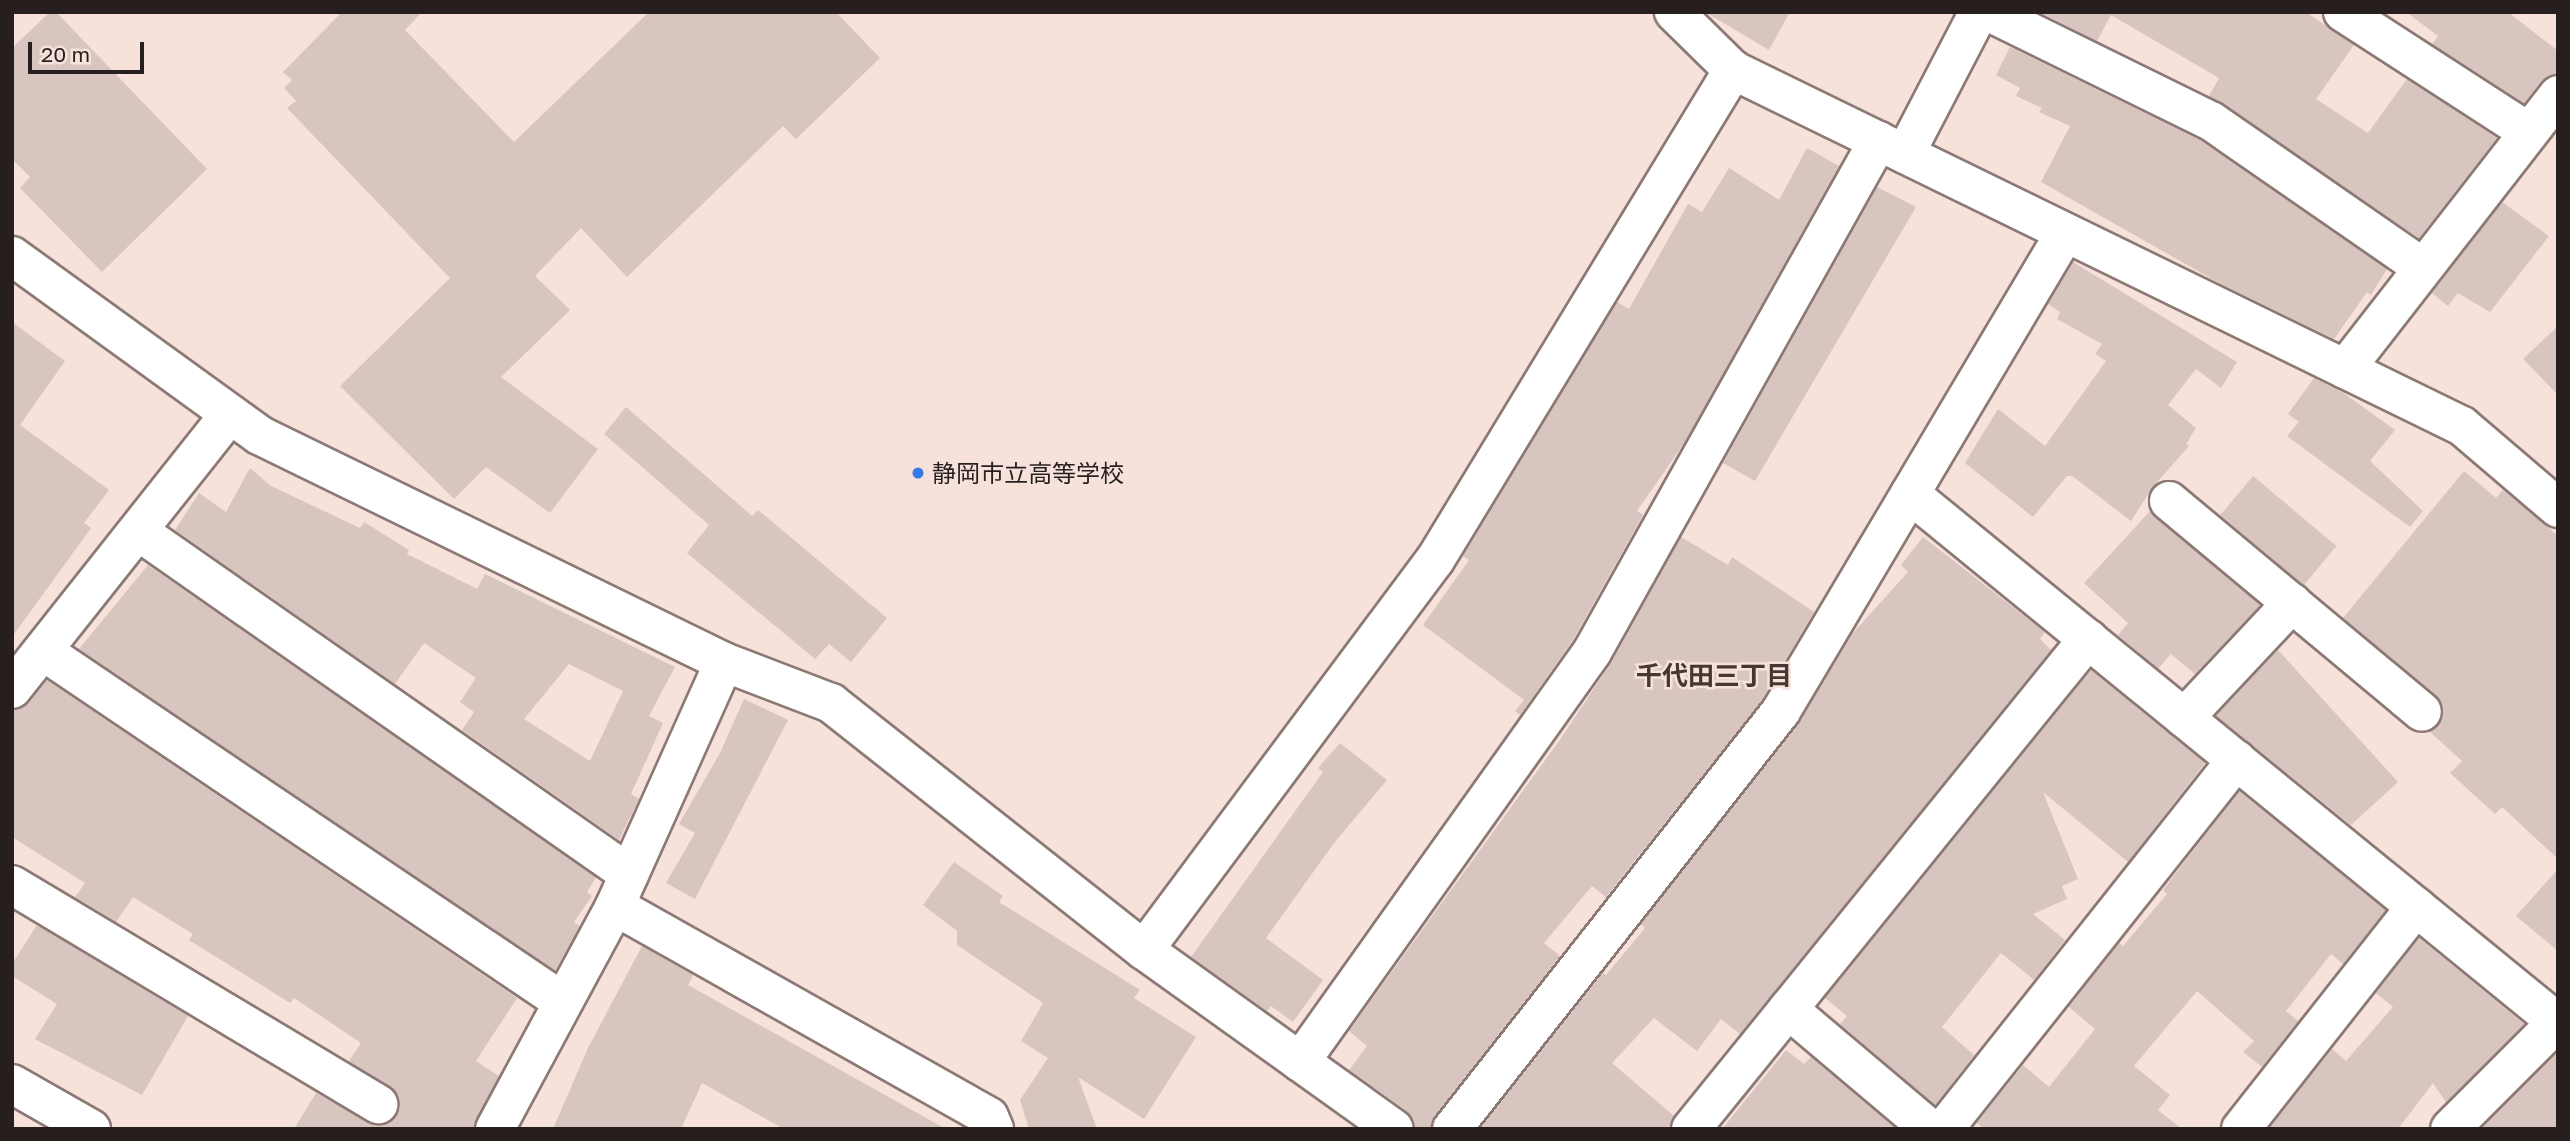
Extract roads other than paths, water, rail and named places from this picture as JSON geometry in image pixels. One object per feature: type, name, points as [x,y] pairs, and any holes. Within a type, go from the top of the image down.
[{"type":"street","points":[[1674,12],[1733,70],[2462,426],[2558,508]]},
{"type":"street","points":[[1300,1062],[1592,652],[1892,148],[1979,12]]},
{"type":"street","points":[[1989,12],[2211,121],[2422,267]]},
{"type":"street","points":[[2343,12],[2527,131]]},
{"type":"street","points":[[1144,950],[1435,560],[1733,70]]},
{"type":"street","points":[[2345,369],[2527,131],[2558,95]]},
{"type":"street","points":[[1452,1129],[1781,711],[2065,233]]},
{"type":"street","points":[[12,256],[259,435],[724,662],[831,703],[1144,950],[1300,1062],[1381,1125]]},
{"type":"street","points":[[12,689],[230,414]]},
{"type":"street","points":[[1910,494],[2558,1022],[2450,1129]]},
{"type":"street","points":[[2169,501],[2422,712]]},
{"type":"street","points":[[138,531],[622,890],[989,1117],[995,1129]]},
{"type":"street","points":[[2184,718],[2292,603]]},
{"type":"street","points":[[1691,1129],[2088,639]]},
{"type":"street","points":[[43,651],[563,1002]]},
{"type":"street","points":[[495,1129],[622,890],[724,662]]},
{"type":"street","points":[[1944,1129],[2236,760]]},
{"type":"street","points":[[12,885],[378,1104]]},
{"type":"street","points":[[2241,1129],[2416,907]]},
{"type":"street","points":[[1788,1009],[1930,1129]]},
{"type":"street","points":[[12,1084],[91,1129]]},
{"type":"place","name":"静岡市立高等学校","points":[[918,473]]},
{"type":"district","name":"千代田三丁目","points":[[1714,676]]}]
